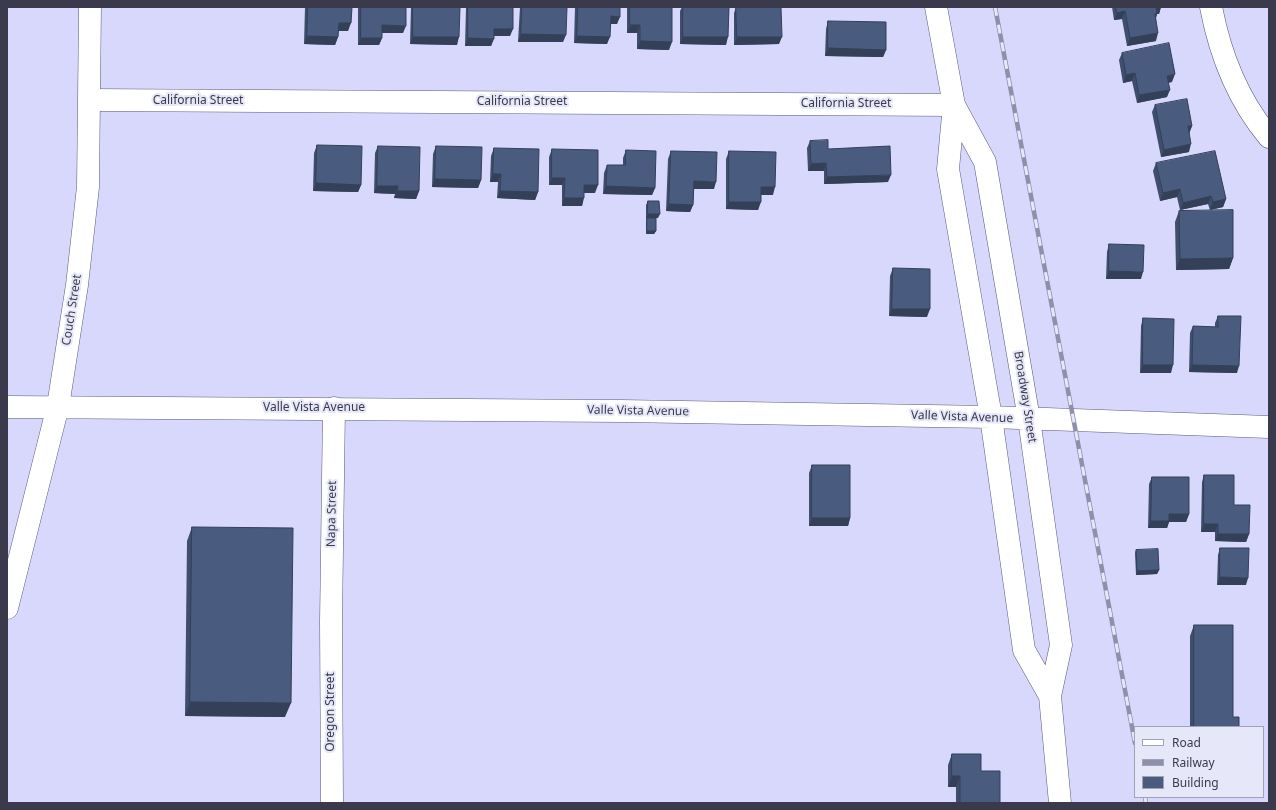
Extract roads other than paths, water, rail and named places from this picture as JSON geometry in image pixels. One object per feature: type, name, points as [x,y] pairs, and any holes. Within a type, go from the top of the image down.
[{"type":"street","name":"Couch Street","points":[[7,608],[58,406],[77,285],[88,187],[90,7]]},
{"type":"street","name":"Broadway Street","points":[[936,7],[954,105],[948,169],[991,417],[1024,650],[1050,696]]},
{"type":"street","points":[[1211,7],[1217,38],[1239,93],[1269,137]]},
{"type":"street","name":"California Street","points":[[90,100],[954,105]]},
{"type":"street","name":"Broadway Street","points":[[954,105],[985,162],[1029,419],[1061,645],[1050,696],[1060,803]]},
{"type":"street","name":"Valle Vista Avenue","points":[[7,407],[58,406],[621,410],[991,417],[1269,427]]},
{"type":"street","name":"Napa Street","points":[[331,621],[334,408]]},
{"type":"street","name":"Oregon Street","points":[[331,621],[332,803]]},
{"type":"railway","points":[[995,7],[1134,738]]},
{"type":"railway","points":[[1145,798],[1146,803]]}]
